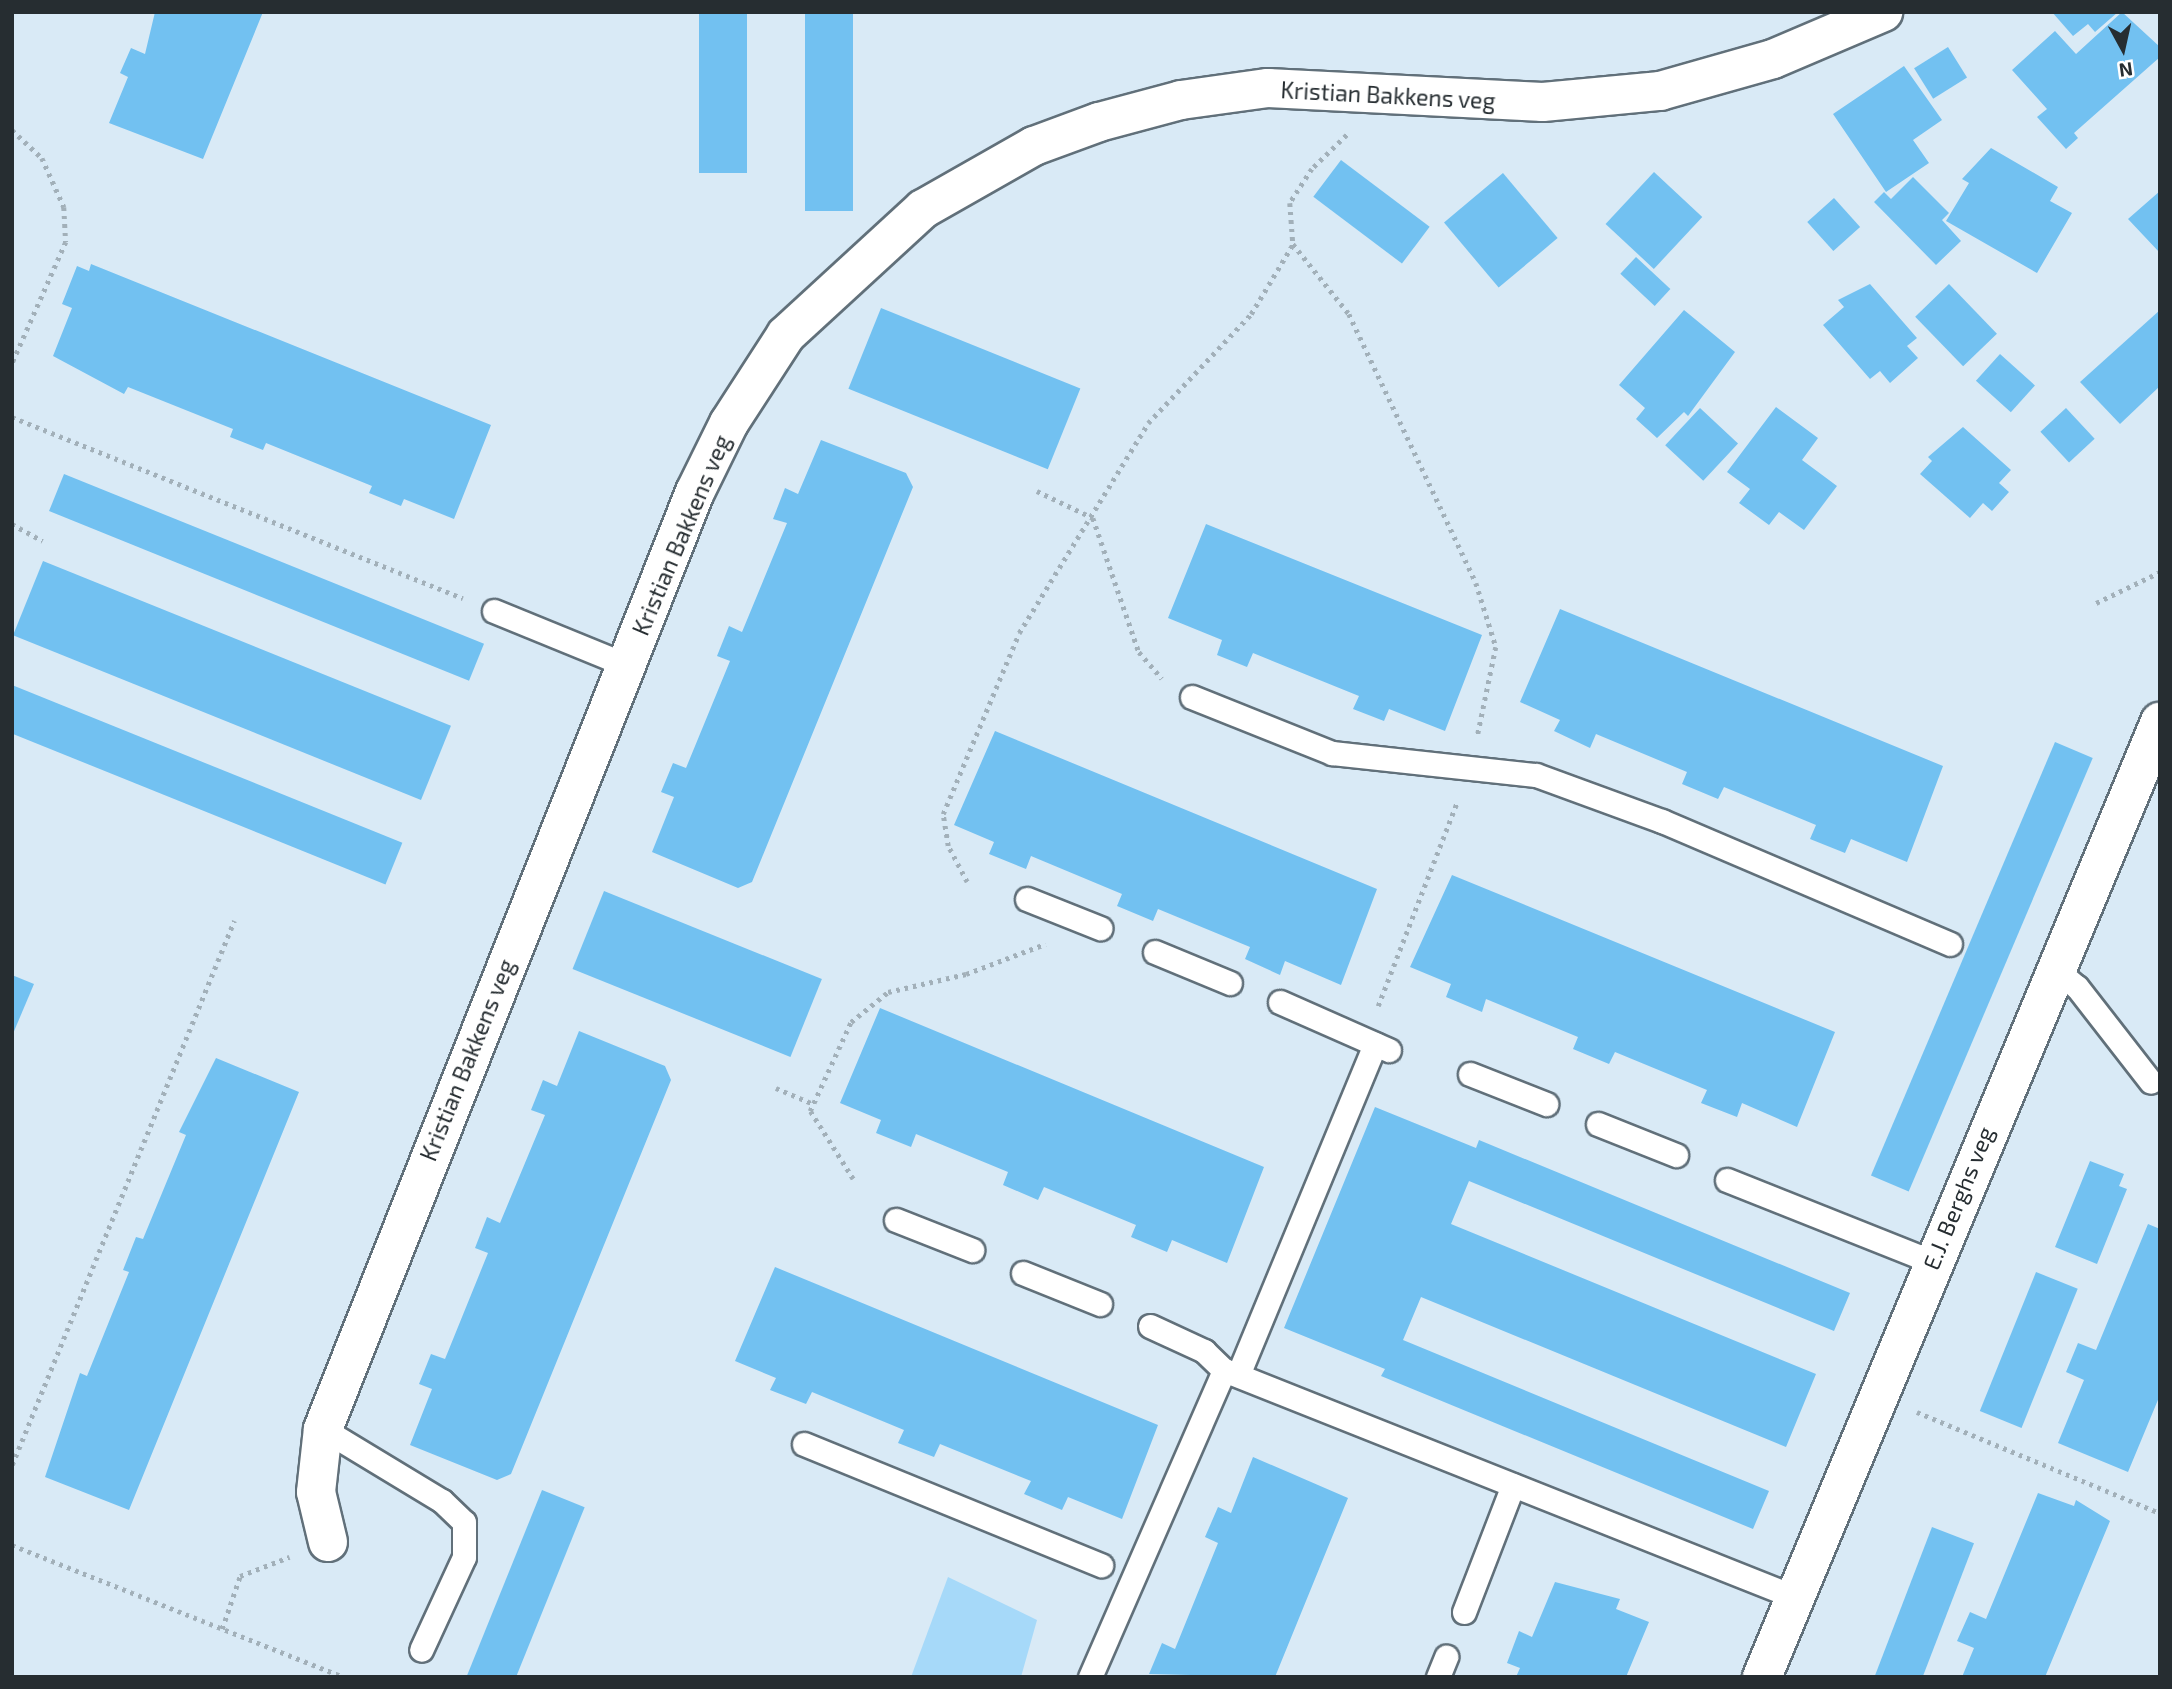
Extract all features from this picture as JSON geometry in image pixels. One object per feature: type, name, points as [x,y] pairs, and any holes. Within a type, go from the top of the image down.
[{"type":"street","name":"Kristian Bakkens veg","points":[[328,1542],[316,1492],[323,1429],[706,469],[786,335],[923,209],[1034,146],[1099,122],[1181,100],[1268,88],[1344,88],[1505,102],[1660,91],[1785,54],[1883,12]]},
{"type":"street","name":"E.J. Berghs veg","points":[[1762,1677],[2054,968],[2160,722]]},
{"type":"lane","points":[[494,611],[626,664]]},
{"type":"lane","points":[[1192,697],[1332,753],[1522,772],[1590,793],[1950,944]]},
{"type":"lane","points":[[1027,899],[1100,928]]},
{"type":"lane","points":[[1155,952],[1230,983]]},
{"type":"lane","points":[[2054,968],[2077,987],[2151,1082]]},
{"type":"lane","points":[[1090,1677],[1231,1372],[1376,1045],[1280,1002]]},
{"type":"lane","points":[[1470,1074],[1546,1104]]},
{"type":"lane","points":[[1598,1124],[1676,1155]]},
{"type":"lane","points":[[1727,1180],[1933,1262]]},
{"type":"lane","points":[[896,1220],[972,1250]]},
{"type":"lane","points":[[1023,1273],[1100,1304]]},
{"type":"lane","points":[[1150,1326],[1204,1351],[1231,1372],[1795,1597]]},
{"type":"lane","points":[[323,1429],[442,1501],[464,1522],[464,1557],[421,1650]]},
{"type":"lane","points":[[804,1444],[1101,1565]]},
{"type":"lane","points":[[1464,1612],[1513,1485]]},
{"type":"path","points":[[1344,88],[1359,124],[1312,169],[1290,203],[1293,244],[1349,314],[1476,583],[1496,647],[1470,768],[1376,1045]]},
{"type":"path","points":[[12,130],[42,158],[64,207],[66,242],[12,364]]},
{"type":"path","points":[[967,882],[947,846],[943,814],[1019,633],[1093,518],[1147,423],[1251,314],[1293,244]]},
{"type":"path","points":[[12,417],[494,611]]},
{"type":"path","points":[[1037,491],[1093,518],[1142,659],[1192,697]]},
{"type":"path","points":[[12,524],[43,541]]},
{"type":"path","points":[[2096,603],[2160,572]]},
{"type":"path","points":[[853,1179],[810,1111],[851,1022],[867,1006],[888,992],[1011,959],[1073,930],[1078,920]]},
{"type":"path","points":[[12,1465],[234,921]]},
{"type":"path","points":[[776,1088],[812,1103]]},
{"type":"path","points":[[1907,1408],[2160,1513]]},
{"type":"path","points":[[222,1629],[240,1576],[328,1542]]},
{"type":"path","points":[[12,1545],[343,1677]]},
{"type":"shaded area","points":[[948,1577],[1037,1620],[1021,1677],[911,1677]]},
{"type":"building","points":[[155,12],[263,12],[203,159],[109,123],[128,77],[120,73],[131,48],[145,54]]},
{"type":"building","points":[[699,12],[747,12],[747,173],[699,173]]},
{"type":"building","points":[[805,12],[853,12],[853,211],[805,211]]},
{"type":"building","points":[[2052,12],[2118,12],[2095,32],[2088,24],[2073,36]]},
{"type":"building","points":[[2122,12],[2160,47],[2160,57],[2074,133],[2078,138],[2066,149],[2037,117],[2047,109],[2012,70],[2055,31],[2076,54]]},
{"type":"building","points":[[1948,47],[1967,78],[1933,99],[1914,68]]},
{"type":"building","points":[[1904,66],[1942,120],[1913,140],[1929,163],[1886,192],[1833,114]]},
{"type":"building","points":[[1991,148],[2058,187],[2050,201],[2072,213],[2037,273],[1946,221],[1969,183],[1962,179]]},
{"type":"building","points":[[1341,160],[1430,227],[1402,264],[1313,197]]},
{"type":"building","points":[[1654,172],[1702,217],[1654,269],[1606,224]]},
{"type":"building","points":[[1503,173],[1558,238],[1499,288],[1444,222]]},
{"type":"building","points":[[1913,177],[1949,213],[1942,220],[1961,241],[1936,265],[1874,202],[1884,192],[1891,199]]},
{"type":"building","points":[[2160,191],[2159,211],[2160,253],[2128,219]]},
{"type":"building","points":[[1834,198],[1860,227],[1833,251],[1807,222]]},
{"type":"building","points":[[1636,257],[1670,289],[1655,306],[1620,274]]},
{"type":"building","points":[[91,264],[491,425],[454,519],[404,499],[401,506],[369,493],[372,486],[266,443],[263,450],[230,437],[233,429],[128,387],[124,394],[53,356],[72,308],[62,304],[77,266],[89,271]]},
{"type":"building","points":[[1870,284],[1917,338],[1907,346],[1918,358],[1890,383],[1880,371],[1870,379],[1823,325],[1844,307],[1838,300]]},
{"type":"building","points":[[1949,284],[1997,334],[1963,366],[1915,317]]},
{"type":"building","points":[[881,308],[1080,389],[1048,469],[848,389]]},
{"type":"building","points":[[1684,310],[1735,352],[1688,416],[1684,412],[1657,438],[1636,419],[1645,408],[1619,385]]},
{"type":"building","points":[[2160,310],[2160,386],[2120,424],[2080,382]]},
{"type":"building","points":[[2000,354],[2035,385],[2011,412],[1976,381]]},
{"type":"building","points":[[1776,407],[1818,438],[1802,460],[1837,486],[1804,530],[1779,512],[1769,525],[1739,503],[1750,489],[1727,472]]},
{"type":"building","points":[[1700,408],[1738,443],[1703,481],[1665,445]]},
{"type":"building","points":[[2066,408],[2095,439],[2069,463],[2040,432]]},
{"type":"building","points":[[1963,427],[2011,470],[1999,483],[2009,492],[1992,511],[1983,503],[1970,518],[1920,474],[1932,461],[1928,457]]},
{"type":"building","points":[[821,440],[906,473],[913,487],[752,882],[738,888],[652,852],[674,797],[661,792],[673,763],[686,768],[730,661],[717,656],[729,626],[742,632],[787,523],[773,519],[785,488],[798,494]]},
{"type":"building","points":[[64,474],[484,644],[469,681],[49,511]]},
{"type":"building","points":[[1206,524],[1482,635],[1445,731],[1389,709],[1384,721],[1353,709],[1359,696],[1253,653],[1247,667],[1217,655],[1222,640],[1168,618]]},
{"type":"building","points":[[43,561],[451,726],[421,800],[13,635]]},
{"type":"building","points":[[1560,609],[1943,766],[1907,862],[1851,839],[1845,853],[1810,839],[1816,825],[1724,787],[1718,799],[1682,784],[1687,772],[1596,734],[1590,748],[1554,731],[1560,720],[1520,702]]},
{"type":"building","points":[[12,685],[402,843],[385,884],[12,734]]},
{"type":"building","points":[[995,731],[1377,889],[1341,985],[1285,961],[1280,975],[1245,959],[1250,947],[1158,909],[1153,921],[1117,906],[1122,894],[1031,856],[1026,869],[989,854],[994,842],[954,825]]},
{"type":"building","points":[[2055,742],[2093,758],[1909,1192],[1871,1176]]},
{"type":"building","points":[[1452,875],[1835,1032],[1797,1127],[1742,1103],[1737,1117],[1701,1103],[1707,1090],[1615,1052],[1609,1064],[1573,1049],[1578,1037],[1486,999],[1482,1012],[1446,997],[1451,984],[1410,967]]},
{"type":"building","points":[[604,891],[822,979],[790,1057],[573,969]]},
{"type":"building","points":[[12,975],[34,984],[12,1036]]},
{"type":"building","points":[[880,1008],[1264,1167],[1227,1263],[1172,1240],[1167,1252],[1131,1237],[1136,1225],[1044,1187],[1038,1200],[1003,1185],[1008,1172],[916,1134],[911,1147],[876,1133],[881,1120],[840,1103]]},
{"type":"building","points":[[579,1031],[665,1066],[671,1080],[511,1474],[497,1480],[410,1445],[432,1389],[419,1384],[431,1354],[445,1359],[488,1253],[475,1248],[487,1217],[500,1223],[545,1115],[531,1110],[543,1080],[557,1086]]},
{"type":"building","points":[[216,1058],[299,1092],[129,1510],[45,1477],[80,1373],[87,1376],[129,1272],[123,1270],[136,1237],[143,1239],[186,1135],[179,1132]]},
{"type":"building","points":[[1375,1107],[1476,1148],[1479,1140],[1850,1293],[1834,1331],[1469,1181],[1451,1224],[1816,1374],[1786,1447],[1421,1297],[1403,1340],[1769,1491],[1753,1529],[1381,1376],[1385,1369],[1284,1328]]},
{"type":"building","points":[[2090,1161],[2124,1174],[2119,1186],[2127,1189],[2097,1264],[2055,1247]]},
{"type":"building","points":[[2148,1224],[2160,1229],[2160,1395],[2128,1472],[2058,1443],[2084,1380],[2066,1372],[2078,1343],[2096,1350]]},
{"type":"building","points":[[775,1267],[1158,1425],[1122,1519],[1068,1497],[1062,1510],[1024,1494],[1031,1481],[940,1444],[934,1457],[898,1443],[904,1430],[812,1392],[806,1404],[770,1390],[776,1378],[735,1361]]},
{"type":"building","points":[[2036,1272],[2078,1289],[2022,1428],[1980,1411]]},
{"type":"building","points":[[1253,1457],[1348,1498],[1275,1677],[1149,1674],[1162,1643],[1175,1649],[1218,1543],[1205,1537],[1218,1507],[1231,1513]]},
{"type":"building","points":[[542,1490],[585,1507],[516,1677],[466,1677]]},
{"type":"building","points":[[2038,1493],[2074,1506],[2076,1500],[2110,1521],[2045,1677],[1962,1677],[1974,1648],[1957,1641],[1970,1612],[1986,1619]]},
{"type":"building","points":[[1932,1527],[1974,1543],[1923,1677],[1874,1677]]},
{"type":"building","points":[[1555,1582],[1620,1599],[1616,1609],[1649,1622],[1626,1677],[1516,1677],[1520,1668],[1507,1663],[1519,1631],[1532,1637]]}]
